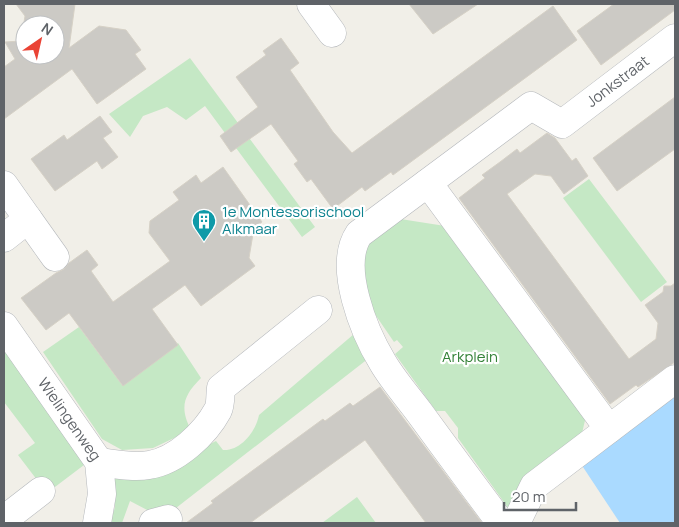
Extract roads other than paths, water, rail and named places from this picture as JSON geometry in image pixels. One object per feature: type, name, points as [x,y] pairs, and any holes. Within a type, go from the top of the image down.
[{"type":"street","points":[[311,4],[332,33]]},
{"type":"street","name":"Jonkstraat","points":[[428,183],[531,106],[562,124],[675,38]]},
{"type":"street","points":[[501,523],[382,362],[360,316],[355,297],[351,264],[352,244],[359,234],[428,183],[609,429]]},
{"type":"street","points":[[4,186],[55,256]]},
{"type":"street","points":[[4,238],[28,219]]},
{"type":"street","points":[[99,462],[132,466],[152,465],[187,445],[197,437],[219,409],[221,388],[318,310]]},
{"type":"street","name":"Wielingenweg","points":[[4,326],[99,462],[102,494],[97,523]]},
{"type":"street","points":[[516,523],[534,486],[675,379]]},
{"type":"street","points":[[10,520],[40,492]]},
{"type":"water","points":[[675,395],[675,523],[620,523],[581,464]]},
{"type":"place","name":"1e Montessorischool Alkmaar","points":[[204,242]]},
{"type":"park label","name":"Arkplein","points":[[470,357]]}]
